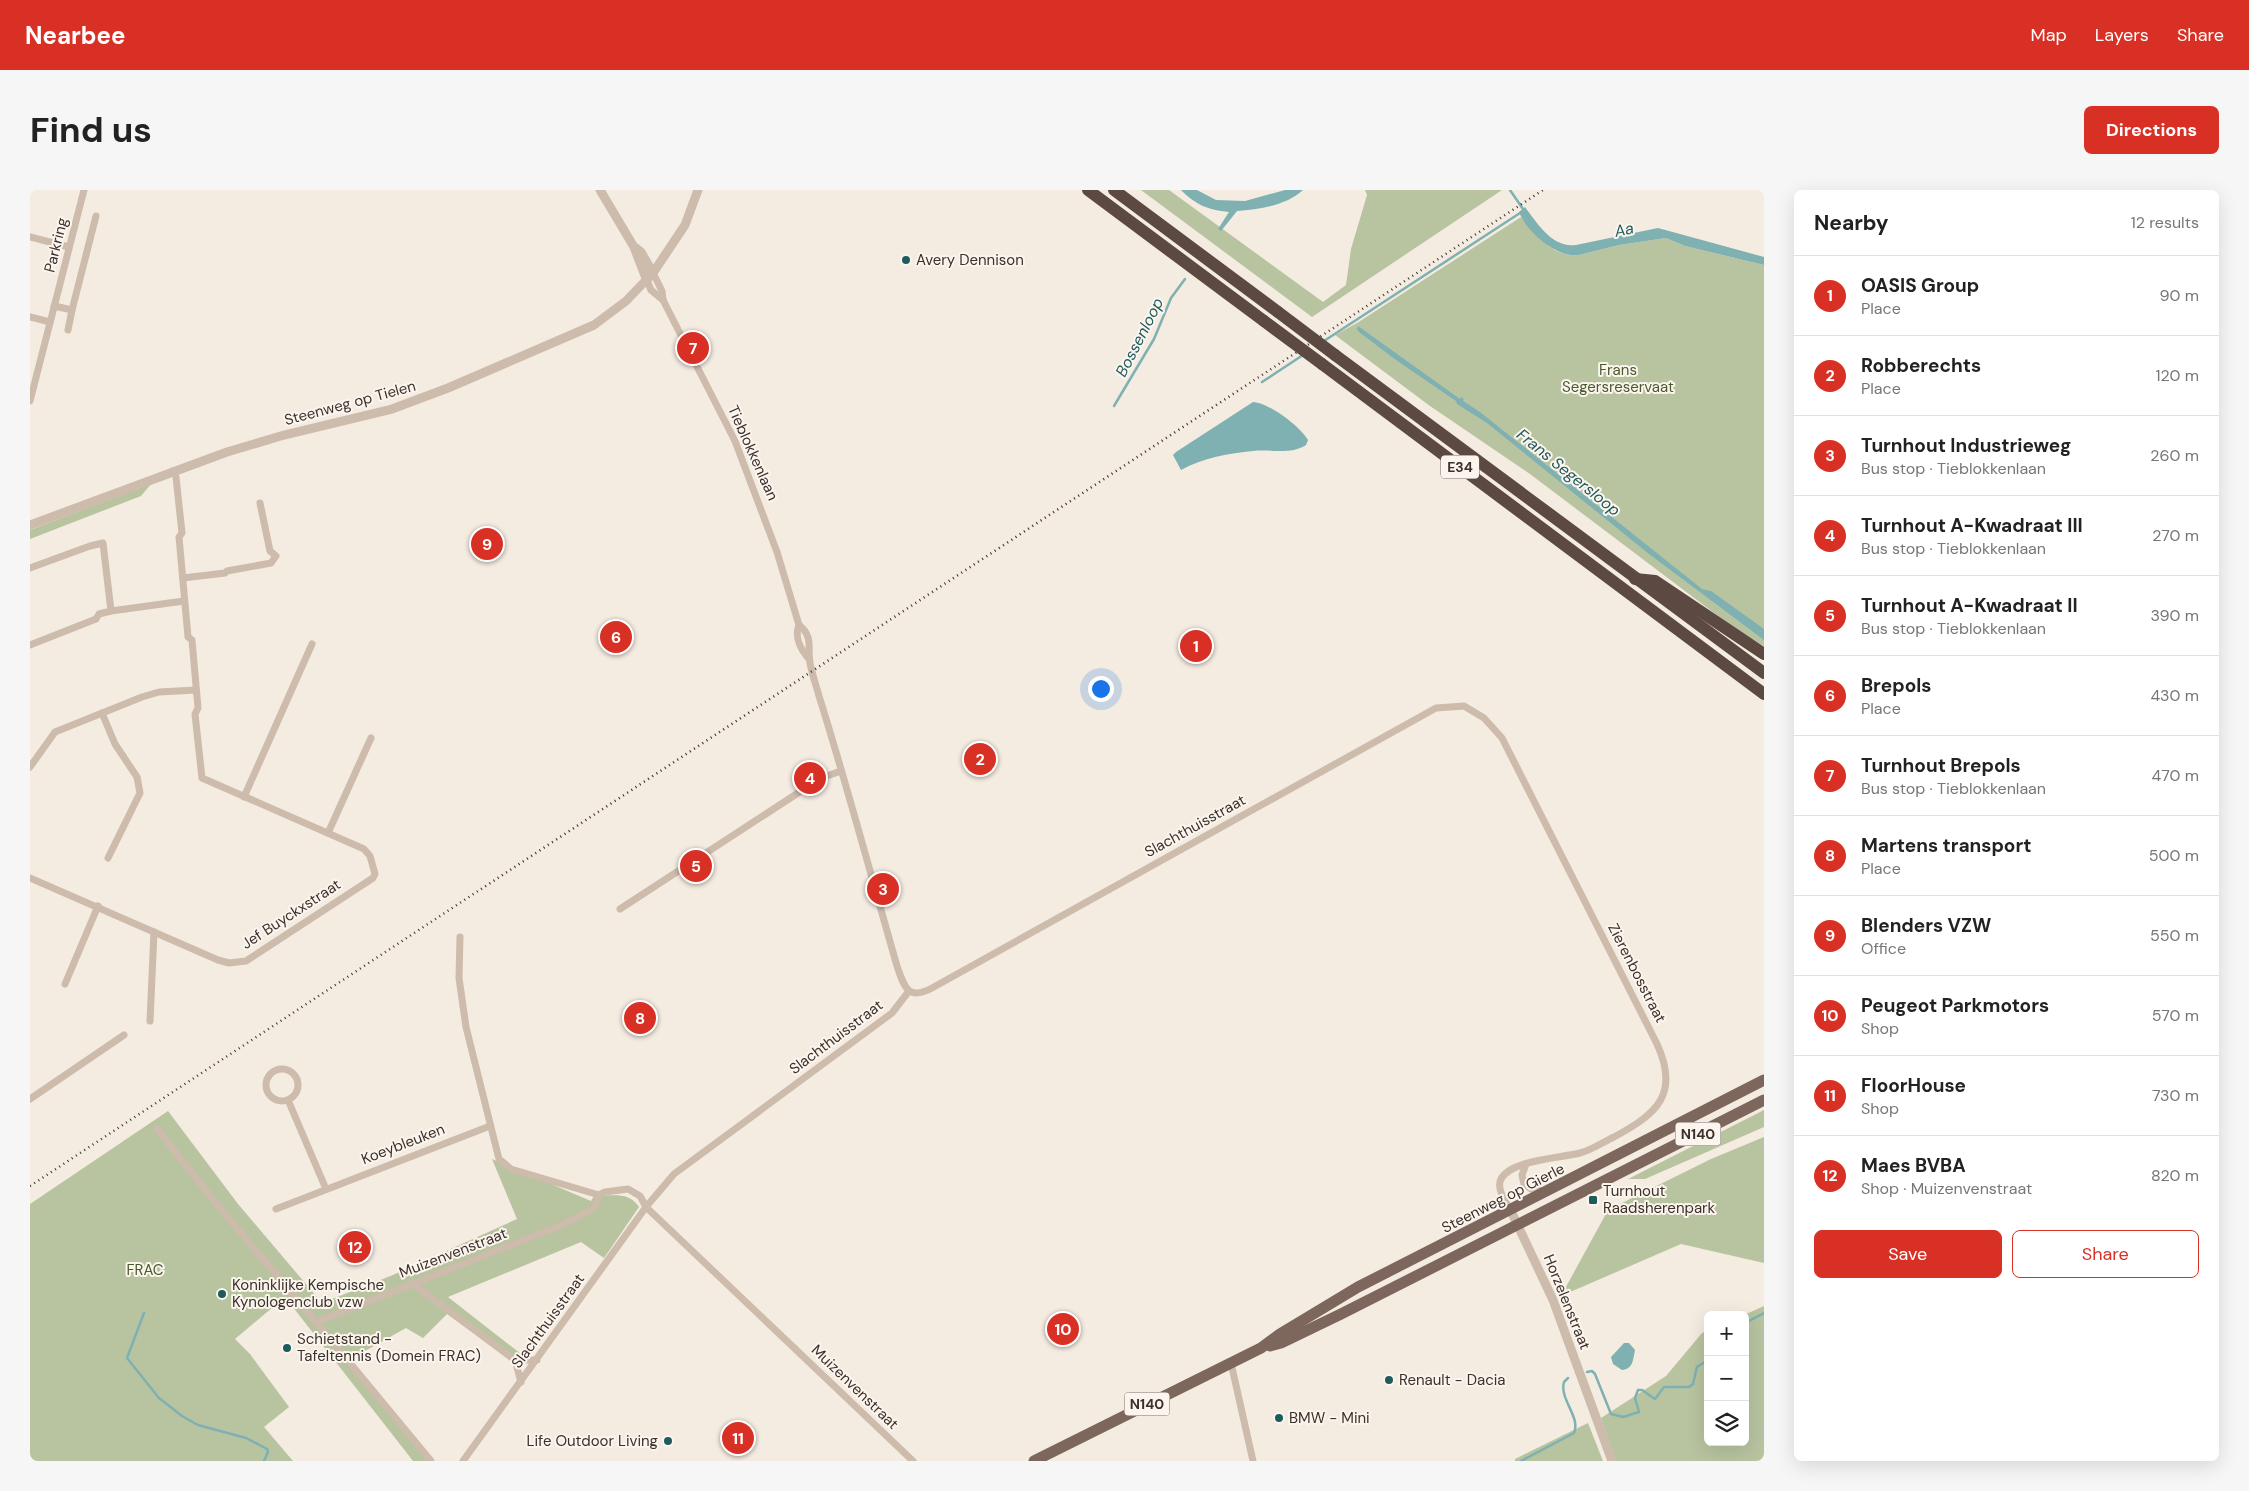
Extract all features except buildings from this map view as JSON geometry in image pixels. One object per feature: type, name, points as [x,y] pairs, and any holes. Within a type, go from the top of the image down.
[{"type":"highway","name":"E34","points":[[1088,190],[1764,694]]},
{"type":"highway","name":"E34","points":[[1114,190],[1764,673]]},
{"type":"highway","name":"E34","points":[[1636,579],[1655,581],[1764,654]]},
{"type":"main road","name":"Steenweg op Gierle","points":[[1034,1461],[1261,1348],[1280,1334],[1358,1287],[1511,1211],[1764,1080]]},
{"type":"main road","name":"Steenweg op Gierle","points":[[1261,1348],[1281,1343],[1326,1322],[1764,1100]]},
{"type":"street","name":"Parkring","points":[[30,401],[84,190]]},
{"type":"street","points":[[600,190],[634,246],[650,277]]},
{"type":"street","name":"Steenweg op Tielen","points":[[30,525],[227,452],[284,435],[392,409],[448,388],[594,325],[626,301],[650,277],[685,225],[698,190]]},
{"type":"street","name":"Parkring","points":[[68,330],[96,216]]},
{"type":"street","points":[[30,237],[70,246]]},
{"type":"street","name":"Tieblokkenlaan","points":[[650,277],[651,290],[663,300],[734,441],[764,514],[799,624],[806,631],[811,654],[809,659],[841,771],[902,983],[909,991]]},
{"type":"street","points":[[54,306],[72,310]]},
{"type":"street","points":[[30,317],[50,322]]},
{"type":"street","name":"Jef Buyckxstraat","points":[[30,878],[98,906],[218,960],[229,963],[246,961],[373,878],[375,874],[367,851],[202,778],[195,714],[198,708],[192,640],[188,637],[184,601],[179,537],[182,533],[176,477],[173,471]]},
{"type":"street","points":[[183,578],[225,573],[227,571],[271,563],[276,556],[270,551],[260,503]]},
{"type":"street","points":[[30,568],[103,543],[111,611]]},
{"type":"street","points":[[30,645],[96,619],[99,614],[184,601]]},
{"type":"street","points":[[244,797],[312,644]]},
{"type":"street","points":[[30,767],[55,732],[159,692],[196,690]]},
{"type":"street","name":"Zierenbosstraat","points":[[1436,708],[1464,706],[1484,718],[1502,738],[1657,1044],[1666,1068],[1665,1090],[1658,1104],[1640,1123],[1581,1153],[1526,1164],[1508,1170],[1500,1183],[1502,1195],[1511,1211]]},
{"type":"street","name":"Slachthuisstraat","points":[[463,1461],[646,1207],[674,1174],[892,1013],[909,991],[916,994],[932,988],[1436,708]]},
{"type":"street","points":[[102,713],[114,744],[137,777],[140,794],[108,858]]},
{"type":"street","points":[[328,833],[371,738]]},
{"type":"street","points":[[620,909],[821,778],[841,771]]},
{"type":"street","points":[[65,984],[98,906]]},
{"type":"street","points":[[150,1020],[154,932]]},
{"type":"street","name":"Muizenvenstraat","points":[[460,937],[459,978],[466,1027],[499,1159],[511,1169],[599,1195],[605,1192],[628,1189],[640,1196],[646,1207],[913,1461]]},
{"type":"street","points":[[30,1099],[124,1035]]},
{"type":"street","points":[[284,1069],[295,1076],[297,1090],[294,1096],[288,1100],[276,1100],[267,1091],[268,1078],[276,1070],[284,1069]]},
{"type":"street","points":[[288,1100],[326,1189]]},
{"type":"street","name":"Koeybleuken","points":[[276,1209],[490,1126]]},
{"type":"street","points":[[157,1128],[220,1208],[430,1461]]},
{"type":"street","points":[[1526,1164],[1522,1175],[1524,1184],[1531,1189],[1548,1192]]},
{"type":"street","name":"Muizenvenstraat","points":[[316,1322],[562,1225],[595,1208],[599,1195]]},
{"type":"street","name":"Horzelenstraat","points":[[1511,1211],[1554,1300],[1612,1461]]},
{"type":"street","points":[[413,1284],[515,1360],[537,1360]]},
{"type":"street","points":[[515,1360],[520,1382]]},
{"type":"street","points":[[1231,1363],[1253,1461]]},
{"type":"green space","points":[[1141,190],[1169,190],[1323,302],[1346,285],[1351,249],[1367,195],[1365,190],[1502,190],[1312,317]]},
{"type":"green space","name":"Frans Segersreservaat","points":[[1521,217],[1546,244],[1561,253],[1570,255],[1579,255],[1619,245],[1666,238],[1685,246],[1764,265],[1764,646],[1734,628],[1530,474],[1430,406],[1335,335],[1357,323]]},
{"type":"green space","points":[[151,484],[141,496],[30,539],[30,530]]},
{"type":"green space","points":[[1764,1110],[1764,1127],[1645,1179],[1628,1179]]},
{"type":"green space","name":"FRAC","points":[[168,1111],[238,1204],[322,1303],[393,1275],[517,1219],[492,1159],[591,1201],[594,1196],[625,1196],[639,1207],[604,1258],[581,1242],[448,1297],[521,1354],[514,1362],[447,1314],[423,1338],[406,1328],[347,1361],[427,1461],[413,1461],[285,1297],[235,1339],[250,1354],[289,1407],[264,1427],[293,1461],[30,1461],[30,1204]]},
{"type":"green space","points":[[1764,1137],[1764,1263],[1681,1244],[1561,1296],[1608,1210],[1711,1159]]},
{"type":"green space","points":[[1764,1306],[1764,1461],[1616,1461],[1601,1418],[1666,1376],[1704,1332],[1704,1446],[1749,1446],[1749,1313]]},
{"type":"green space","points":[[1588,1423],[1603,1461],[1515,1461],[1515,1459]]},
{"type":"water","points":[[1181,190],[1197,190],[1216,200],[1245,201],[1285,190],[1303,190],[1289,199],[1272,206],[1237,211],[1221,231],[1218,229],[1229,212],[1203,206]]},
{"type":"water","points":[[1525,207],[1552,239],[1567,245],[1576,245],[1658,228],[1764,257],[1764,265],[1685,246],[1666,238],[1619,245],[1579,255],[1570,255],[1552,248],[1535,235],[1519,212]]},
{"type":"water","points":[[1358,326],[1460,399],[1461,397],[1464,399],[1463,401],[1480,412],[1702,589],[1711,591],[1764,629],[1764,640],[1649,554],[1487,423],[1457,404],[1456,401],[1359,332]]},
{"type":"water","points":[[1253,402],[1267,406],[1291,422],[1308,440],[1306,445],[1287,451],[1244,452],[1225,455],[1198,462],[1181,470],[1173,455],[1176,452]]},
{"type":"water","points":[[1624,1343],[1629,1343],[1635,1350],[1630,1366],[1622,1370],[1613,1364],[1611,1357]]},
{"type":"waterway","name":"Aa","points":[[1510,190],[1523,209]]},
{"type":"waterway","points":[[1324,341],[1520,213]]},
{"type":"waterway","name":"Bossenloop","points":[[1114,406],[1154,339],[1171,298],[1185,279]]},
{"type":"waterway","points":[[1262,382],[1303,355]]},
{"type":"waterway","name":"Bossenloop","points":[[144,1313],[127,1358],[159,1398],[182,1416],[198,1425],[246,1438],[267,1449],[268,1452],[264,1461]]},
{"type":"waterway","points":[[1749,1321],[1764,1313]]},
{"type":"waterway","points":[[1587,1372],[1592,1371],[1595,1374],[1611,1414],[1623,1417],[1639,1412],[1635,1398],[1638,1390],[1642,1390],[1655,1399],[1664,1387],[1689,1387],[1693,1384],[1697,1367],[1704,1363]]},
{"type":"waterway","points":[[1521,1461],[1574,1433],[1575,1421],[1563,1388],[1564,1382],[1568,1378]]},
{"type":"railway","points":[[30,1186],[1543,190]]},
{"type":"place","name":"Avery Dennison","points":[[906,260]]},
{"type":"place","name":"Turnhout Brepols","points":[[693,348]]},
{"type":"place","name":"Blenders VZW","points":[[487,544]]},
{"type":"place","name":"Brepols","points":[[616,637]]},
{"type":"place","name":"OASIS Group","points":[[1196,646]]},
{"type":"place","name":"Robberechts","points":[[980,759]]},
{"type":"place","name":"Turnhout A-Kwadraat III","points":[[810,778]]},
{"type":"place","name":"Turnhout A-Kwadraat II","points":[[696,866]]},
{"type":"place","name":"Turnhout Industrieweg","points":[[883,889]]},
{"type":"place","name":"Martens transport","points":[[640,1018]]},
{"type":"place","name":"Turnhout Raadsherenpark","points":[[1593,1200]]},
{"type":"place","name":"Maes BVBA","points":[[355,1247]]},
{"type":"place","name":"Koninklijke Kempische Kynologenclub vzw","points":[[222,1294]]},
{"type":"place","name":"Peugeot Parkmotors","points":[[1063,1329]]},
{"type":"place","name":"Schietstand - Tafeltennis (Domein FRAC)","points":[[287,1348]]},
{"type":"place","name":"Renault - Dacia","points":[[1389,1380]]},
{"type":"place","name":"BMW - Mini","points":[[1279,1418]]},
{"type":"place","name":"FloorHouse","points":[[738,1438]]},
{"type":"place","name":"Life Outdoor Living","points":[[668,1441]]},
{"type":"water label","name":"Frans Segersloop","points":[[1569,472]]}]
